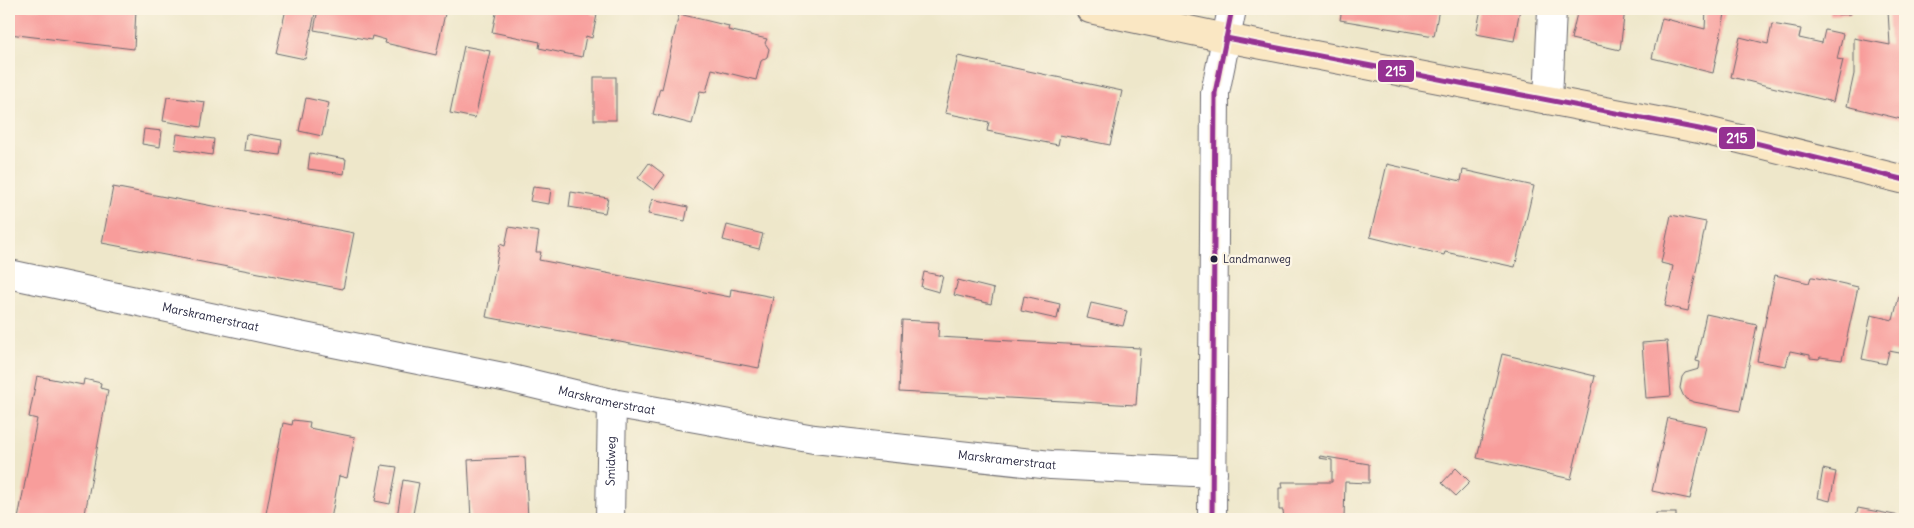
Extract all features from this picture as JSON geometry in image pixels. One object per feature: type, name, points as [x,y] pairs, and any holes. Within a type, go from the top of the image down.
[{"type":"street","points":[[1090,9],[1226,38],[1699,129],[1905,180]]},
{"type":"street","points":[[1212,519],[1215,93],[1232,9]]},
{"type":"street","points":[[1548,100],[1552,9]]},
{"type":"street","name":"Marskramerstraat","points":[[9,274],[294,335],[508,378],[612,403],[814,439],[1051,465],[1213,473]]},
{"type":"street","name":"Smidweg","points":[[610,519],[612,403]]},
{"type":"building","points":[[9,9],[136,9],[134,49],[9,34]]},
{"type":"building","points":[[286,9],[316,9],[305,59],[276,53]]},
{"type":"building","points":[[318,9],[446,9],[436,55],[385,43],[386,40],[372,36],[371,40],[314,30]]},
{"type":"building","points":[[497,9],[592,9],[591,14],[597,15],[592,38],[586,36],[582,57],[539,48],[540,42],[492,32]]},
{"type":"building","points":[[1342,9],[1439,9],[1434,36],[1340,20]]},
{"type":"building","points":[[1481,9],[1520,9],[1514,41],[1476,34]]},
{"type":"building","points":[[1578,9],[1589,9],[1610,14],[1611,9],[1625,9],[1620,50],[1571,39]]},
{"type":"building","points":[[1706,9],[1726,9],[1713,73],[1652,58],[1662,18],[1705,29]]},
{"type":"building","points":[[1830,9],[1851,9],[1851,14],[1830,15]]},
{"type":"building","points":[[1888,11],[1905,11],[1905,120],[1847,106],[1854,74],[1854,38],[1890,45]]},
{"type":"building","points":[[679,14],[729,26],[728,30],[767,39],[765,43],[769,49],[767,57],[761,61],[756,80],[712,69],[706,92],[700,91],[692,124],[653,114],[660,88],[662,89]]},
{"type":"building","points":[[1772,24],[1801,29],[1799,38],[1822,43],[1825,30],[1843,34],[1837,59],[1843,60],[1833,102],[1731,77],[1740,37],[1768,44]]},
{"type":"building","points":[[464,46],[490,51],[475,118],[450,113]]},
{"type":"building","points":[[958,56],[1122,91],[1110,145],[1060,135],[1058,145],[987,131],[989,122],[945,113]]},
{"type":"building","points":[[594,77],[616,77],[616,120],[594,120]]},
{"type":"building","points":[[167,97],[205,102],[201,127],[163,121]]},
{"type":"building","points":[[306,98],[329,103],[322,136],[299,131]]},
{"type":"building","points":[[144,129],[162,131],[160,147],[142,144]]},
{"type":"building","points":[[177,134],[214,139],[212,155],[175,149]]},
{"type":"building","points":[[246,134],[282,140],[280,155],[244,150]]},
{"type":"building","points":[[310,153],[346,159],[344,174],[308,169]]},
{"type":"building","points":[[649,163],[665,175],[654,190],[638,178]]},
{"type":"building","points":[[1387,164],[1461,181],[1463,170],[1534,186],[1515,267],[1445,252],[1444,255],[1370,237]]},
{"type":"building","points":[[113,187],[354,233],[343,289],[102,243]]},
{"type":"building","points":[[533,187],[551,189],[549,204],[530,201]]},
{"type":"building","points":[[571,192],[608,198],[605,213],[569,207]]},
{"type":"building","points":[[652,199],[688,207],[685,221],[648,214]]},
{"type":"building","points":[[1671,215],[1706,222],[1688,311],[1665,306],[1673,266],[1661,263]]},
{"type":"building","points":[[727,225],[763,234],[759,249],[723,240]]},
{"type":"building","points":[[509,227],[539,232],[536,252],[541,252],[539,260],[730,297],[731,289],[773,297],[759,368],[486,317],[500,244],[505,246]]},
{"type":"building","points":[[924,272],[943,276],[939,292],[921,287]]},
{"type":"building","points":[[1775,275],[1809,283],[1811,277],[1813,277],[1858,287],[1842,360],[1820,357],[1819,359],[1810,358],[1810,355],[1790,351],[1786,366],[1757,361]]},
{"type":"building","points":[[958,280],[994,289],[991,304],[954,295]]},
{"type":"building","points":[[1024,296],[1060,304],[1057,319],[1021,311]]},
{"type":"building","points":[[1899,296],[1905,297],[1905,354],[1889,351],[1886,364],[1862,359],[1871,315],[1893,320]]},
{"type":"building","points":[[1091,303],[1127,311],[1123,326],[1087,318]]},
{"type":"building","points":[[1706,314],[1757,325],[1740,411],[1686,399],[1680,388],[1682,377],[1685,373],[1699,369],[1700,362],[1696,361]]},
{"type":"building","points":[[902,320],[939,322],[938,337],[1140,348],[1136,405],[899,392]]},
{"type":"building","points":[[1667,341],[1671,396],[1646,398],[1642,343]]},
{"type":"building","points":[[1502,354],[1595,376],[1571,479],[1477,458]]},
{"type":"building","points":[[37,376],[83,385],[84,379],[101,383],[100,388],[108,390],[84,519],[18,519],[37,419],[29,417]]},
{"type":"building","points":[[1668,418],[1706,426],[1690,499],[1652,491]]},
{"type":"building","points":[[293,420],[310,422],[309,428],[355,437],[347,478],[339,476],[331,519],[265,519],[283,423],[292,425]]},
{"type":"building","points":[[1320,456],[1369,464],[1369,483],[1345,482],[1344,519],[1284,519],[1283,510],[1279,510],[1279,488],[1283,488],[1282,482],[1332,482],[1332,460],[1319,458]]},
{"type":"building","points":[[525,457],[528,519],[471,519],[468,460]]},
{"type":"building","points":[[382,465],[397,467],[390,504],[375,501]]},
{"type":"building","points":[[1456,468],[1470,482],[1456,496],[1442,483]]},
{"type":"building","points":[[1823,469],[1836,472],[1830,501],[1818,498]]},
{"type":"building","points":[[403,480],[419,483],[412,519],[397,517]]},
{"type":"building","points":[[1858,508],[1905,517],[1905,519],[1855,519]]},
{"type":"building","points":[[1656,513],[1676,513],[1676,519],[1656,519]]},
{"type":"transit line","name":"215","points":[[1212,519],[1215,93],[1232,9]]},
{"type":"transit line","name":"215","points":[[1226,38],[1699,129],[1905,180]]},
{"type":"place","name":"Landmanweg","points":[[1214,259]]}]
